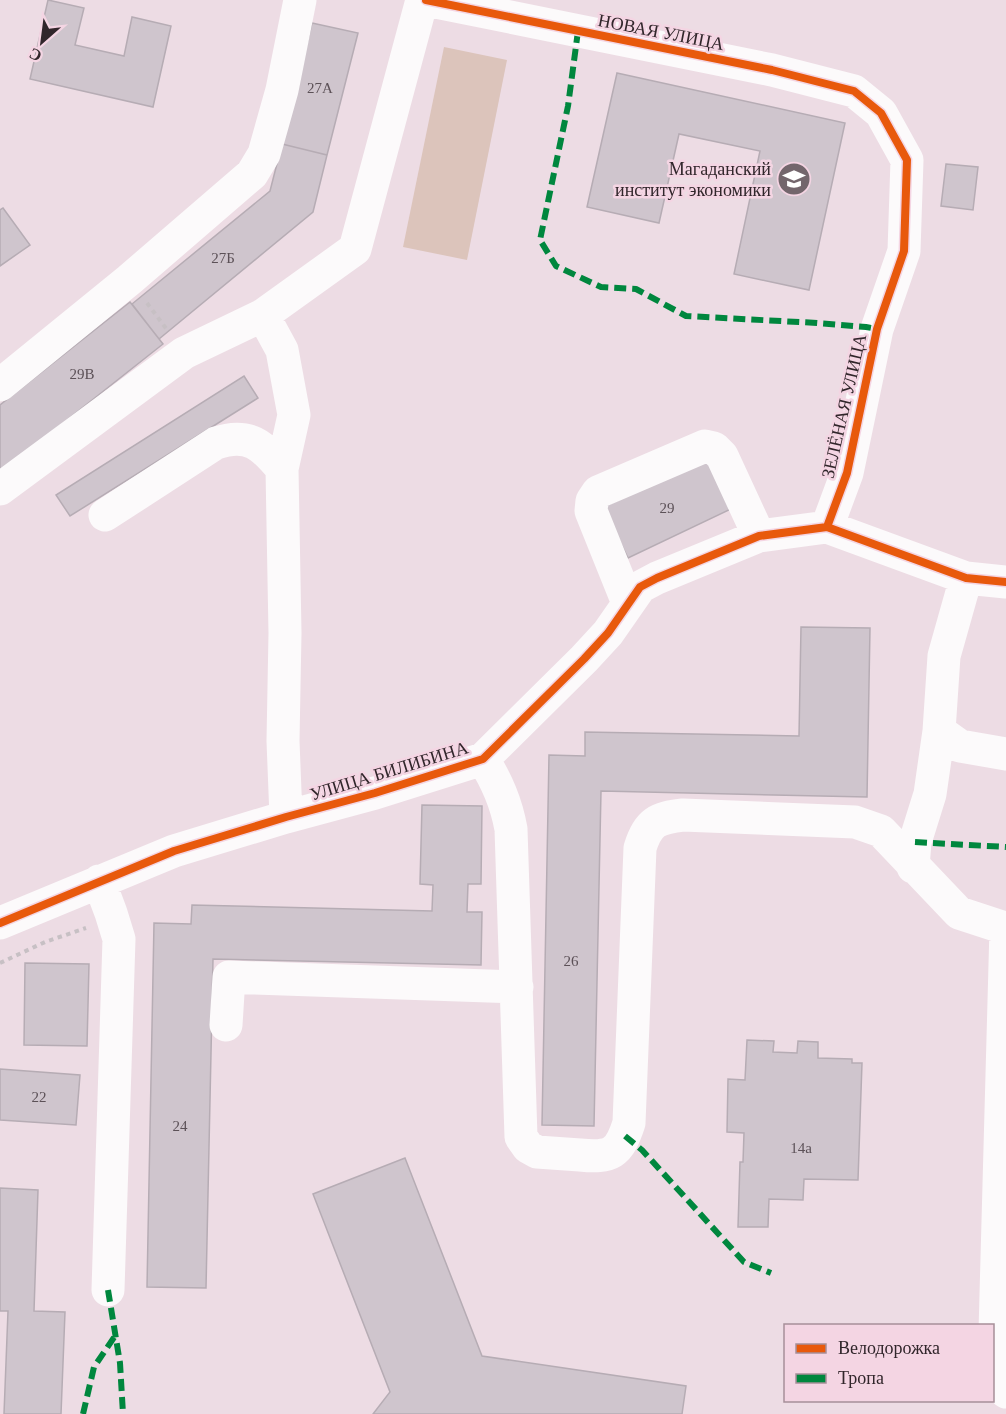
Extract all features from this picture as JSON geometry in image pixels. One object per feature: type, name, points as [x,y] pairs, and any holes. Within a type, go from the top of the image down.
[{"type":"street","points":[[0,385],[129,280],[252,174],[259,164],[282,90],[300,0]]},
{"type":"street","points":[[0,489],[184,353],[263,315],[355,249],[422,0]]},
{"type":"street","name":"НОВАЯ УЛИЦА","points":[[426,0],[772,70],[854,91],[881,113]]},
{"type":"street","name":"ЗЕЛЁНАЯ УЛИЦА","points":[[827,527],[847,473],[877,329],[904,251],[907,160],[881,113]]},
{"type":"street","points":[[263,315],[282,350],[294,415],[282,469],[285,633],[283,741],[286,817]]},
{"type":"street","points":[[105,515],[216,443],[229,439],[243,438],[260,446],[282,469]]},
{"type":"street","points":[[628,603],[591,511],[592,501],[598,492],[705,446],[714,448],[722,456],[759,536]]},
{"type":"street","points":[[827,527],[966,578],[1006,582]]},
{"type":"street","name":"УЛИЦА БИЛИБИНА","points":[[0,923],[174,851],[286,817],[375,794],[483,759],[608,633],[640,587],[759,536],[827,527]]},
{"type":"street","points":[[913,867],[915,843],[930,794],[939,731],[944,656],[966,578]]},
{"type":"street","points":[[939,731],[960,746],[1006,754]]},
{"type":"street","points":[[483,759],[497,782],[511,829],[521,1137],[528,1147],[537,1152],[603,1157],[615,1151],[625,1136],[629,1123],[640,848],[645,831],[661,818],[683,815],[855,822],[881,831],[959,913],[1006,928],[994,1368],[1006,1392]]},
{"type":"street","points":[[99,881],[119,939],[108,1290]]},
{"type":"street","points":[[226,1025],[229,977],[517,987]]},
{"type":"path","points":[[129,280],[184,353]]},
{"type":"path","points":[[0,963],[45,942],[98,924],[111,913]]},
{"type":"shaded area","points":[[444,47],[507,60],[467,260],[403,247]]},
{"type":"building","points":[[48,0],[84,8],[75,45],[124,56],[132,17],[171,26],[153,107],[30,79]]},
{"type":"building","points":[[312,23],[358,33],[327,155],[282,144]]},
{"type":"building","name":"Магаданский институт экономики","points":[[617,73],[845,123],[809,290],[734,274],[760,151],[679,134],[659,223],[587,207]]},
{"type":"building","points":[[282,144],[327,155],[313,212],[159,339],[132,304],[270,191]]},
{"type":"building","points":[[946,164],[978,167],[973,210],[941,206]]},
{"type":"building","points":[[3,208],[30,245],[0,266],[0,210]]},
{"type":"building","points":[[130,302],[163,344],[0,473],[0,405]]},
{"type":"building","points":[[244,376],[258,398],[70,516],[56,495]]},
{"type":"building","points":[[706,458],[731,509],[628,558],[603,507]]},
{"type":"building","points":[[801,627],[870,628],[867,797],[601,791],[594,1126],[542,1125],[549,755],[585,756],[585,732],[799,736]]},
{"type":"building","points":[[422,805],[482,806],[481,884],[468,884],[467,912],[482,912],[481,965],[213,959],[206,1288],[147,1287],[154,923],[191,924],[192,905],[432,911],[433,885],[420,884]]},
{"type":"building","points":[[25,963],[89,964],[87,1046],[24,1045]]},
{"type":"building","points":[[747,1040],[774,1041],[773,1052],[797,1053],[798,1041],[818,1042],[818,1058],[852,1059],[852,1063],[862,1063],[858,1180],[804,1179],[803,1200],[769,1199],[768,1227],[738,1227],[740,1162],[743,1162],[744,1133],[727,1132],[728,1079],[745,1080]]},
{"type":"building","points":[[0,1069],[80,1075],[76,1125],[0,1120]]},
{"type":"building","points":[[405,1158],[482,1356],[686,1386],[682,1414],[373,1414],[390,1392],[313,1194]]},
{"type":"building","points":[[0,1188],[38,1190],[34,1311],[65,1312],[61,1414],[4,1414],[8,1311],[0,1311]]},
{"type":"marked path","points":[[578,31],[568,106],[540,240],[556,266],[601,287],[636,289],[686,316],[817,323],[877,329]]},
{"type":"marked path","points":[[915,842],[1006,847]]},
{"type":"marked path","points":[[625,1136],[642,1150],[744,1262],[771,1273]]},
{"type":"marked path","points":[[108,1290],[120,1363],[123,1414]]},
{"type":"marked path","points":[[83,1414],[94,1367],[115,1336]]},
{"type":"cycle path","points":[[426,0],[772,70],[854,91],[881,113],[907,160],[904,251],[877,329],[847,473],[827,527],[966,578],[1006,582]]},
{"type":"cycle path","points":[[0,923],[174,851],[483,759],[608,633],[640,587],[759,536],[827,527]]},
{"type":"place","name":"Магаданский институт экономики","points":[[794,179]]}]
